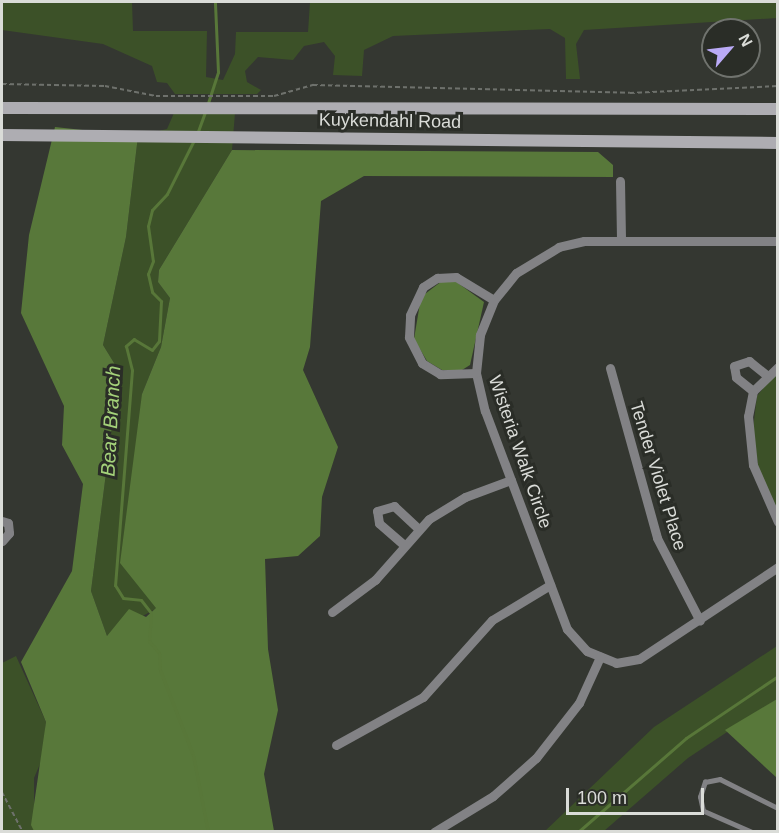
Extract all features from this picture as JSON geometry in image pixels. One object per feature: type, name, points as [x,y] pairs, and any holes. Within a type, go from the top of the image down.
[{"type":"main road","name":"Kuykendahl Road","points":[[2,108],[156,101],[777,109]]},
{"type":"main road","name":"Kuykendahl Road","points":[[2,135],[273,135],[344,140],[777,143]]},
{"type":"street","points":[[620,181],[621,240]]},
{"type":"street","name":"Wisteria Walk Circle","points":[[777,242],[621,240],[572,243],[544,254],[516,273],[494,300],[480,335],[476,373],[511,480],[567,629],[587,651],[616,663],[639,659],[700,621],[777,567]]},
{"type":"street","points":[[476,373],[440,374],[422,363],[409,337],[411,315],[423,287],[447,276],[494,300]]},
{"type":"street","points":[[753,391],[736,377],[734,366],[749,361],[766,375]]},
{"type":"street","points":[[777,367],[766,375],[753,391],[748,416],[753,465],[777,522]]},
{"type":"street","name":"Tender Violet Place","points":[[610,369],[657,538],[700,621]]},
{"type":"street","points":[[332,612],[375,580],[418,528],[446,507],[511,480]]},
{"type":"street","points":[[404,545],[379,523],[377,511],[381,506],[394,506],[418,528]]},
{"type":"street","points":[[2,520],[8,523],[9,533],[2,541]]},
{"type":"street","points":[[336,745],[423,697],[492,620],[550,585]]},
{"type":"street","points":[[434,831],[493,796],[536,759],[579,703],[600,657]]},
{"type":"lane","points":[[751,831],[703,811],[700,797],[705,782],[720,779],[777,808]]},
{"type":"path","points":[[2,84],[105,86],[156,101],[273,102],[313,85],[630,93],[777,86]]},
{"type":"path","points":[[2,792],[23,831]]},
{"type":"green space","points":[[2,2],[132,2],[133,31],[207,31],[206,77],[223,80],[235,54],[236,32],[308,32],[310,2],[777,2],[778,18],[701,18],[701,23],[584,30],[576,44],[580,79],[566,79],[565,38],[550,29],[393,36],[364,50],[362,76],[333,75],[335,56],[324,42],[304,46],[293,60],[258,57],[245,71],[247,82],[261,90],[257,94],[175,94],[167,83],[157,82],[152,66],[103,44],[2,30]]},
{"type":"green space","points":[[174,113],[235,113],[232,150],[159,270],[158,282],[170,298],[161,347],[142,394],[157,608],[107,636],[91,591],[119,371],[103,345],[126,237],[138,136],[167,129]]},
{"type":"green space","points":[[55,127],[138,136],[126,237],[103,345],[119,371],[91,591],[107,636],[129,609],[146,617],[156,608],[120,563],[142,394],[161,347],[170,298],[158,282],[159,270],[232,150],[598,152],[613,165],[613,177],[364,176],[321,201],[310,347],[303,370],[338,447],[322,497],[320,536],[298,556],[265,559],[268,649],[278,710],[264,774],[274,831],[34,831],[31,825],[46,722],[21,662],[72,571],[83,484],[62,445],[64,406],[21,313],[29,235]]},
{"type":"green space","points":[[442,281],[455,281],[484,302],[470,365],[462,370],[442,370],[427,361],[414,339],[421,297]]},
{"type":"green space","points":[[777,371],[777,513],[758,466],[753,429],[757,396]]},
{"type":"green space","points":[[777,646],[777,699],[688,758],[604,831],[544,832],[654,727]]},
{"type":"green space","points":[[16,656],[46,722],[43,757],[34,778],[34,831],[2,831],[2,663]]},
{"type":"green space","points":[[777,699],[777,778],[725,730]]},
{"type":"waterway","name":"Bear Branch","points":[[207,106],[218,72],[215,2]]},
{"type":"waterway","name":"Bear Branch","points":[[197,134],[205,112]]},
{"type":"waterway","name":"Bear Branch","points":[[194,140],[167,194],[152,210],[148,226],[153,261],[148,274],[152,292],[161,301],[159,341],[152,350],[134,339],[126,346],[132,370],[115,585],[123,598],[141,600],[151,613],[149,641],[159,653],[160,670],[193,755],[208,832]]},
{"type":"waterway","points":[[578,832],[686,738],[778,676]]}]
